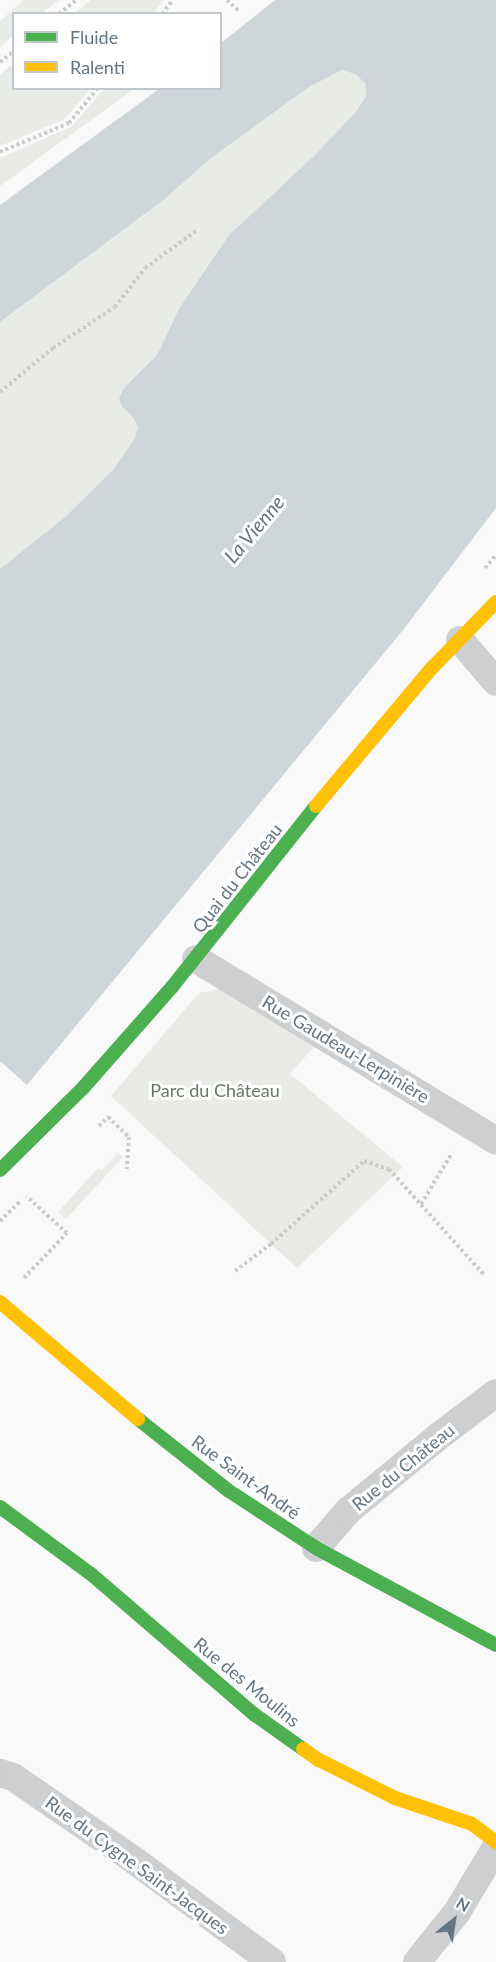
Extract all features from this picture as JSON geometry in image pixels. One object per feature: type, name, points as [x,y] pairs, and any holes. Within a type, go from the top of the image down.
[{"type":"street","name":"Quai du Château","points":[[0,1170],[83,1088],[196,959],[360,751],[496,602]]},
{"type":"street","points":[[460,640],[496,682]]},
{"type":"street","name":"Rue Gaudeau-Lerpinière","points":[[196,959],[496,1141]]},
{"type":"street","name":"Rue Saint-André","points":[[0,1302],[117,1402],[229,1491],[316,1548],[496,1645]]},
{"type":"street","name":"Rue du Château","points":[[316,1548],[348,1511],[439,1436],[496,1393]]},
{"type":"street","name":"Rue des Moulins","points":[[0,1507],[91,1574],[255,1715],[319,1760],[395,1798],[472,1824],[496,1844]]},
{"type":"street","name":"Rue du Cygne Saint-Jacques","points":[[0,1773],[14,1777],[272,1962]]},
{"type":"street","points":[[417,1962],[457,1912],[496,1844]]},
{"type":"path","points":[[61,12],[76,0]]},
{"type":"path","points":[[164,12],[173,0]]},
{"type":"path","points":[[227,0],[239,11]]},
{"type":"path","points":[[0,62],[12,53]]},
{"type":"path","points":[[0,152],[69,123],[96,90]]},
{"type":"path","points":[[0,392],[53,348],[115,307],[145,268],[196,231]]},
{"type":"path","points":[[92,1133],[108,1117],[129,1137],[127,1170]]},
{"type":"path","points":[[235,1271],[271,1244],[364,1161],[389,1169],[484,1275]]},
{"type":"path","points":[[421,1204],[448,1161]]},
{"type":"path","points":[[0,1221],[34,1188]]},
{"type":"path","points":[[26,1196],[67,1233],[31,1271]]},
{"type":"green space","points":[[24,0],[59,0],[43,12],[12,12],[12,37],[0,47],[0,21]]},
{"type":"green space","points":[[91,0],[164,0],[154,12],[76,12]]},
{"type":"green space","points":[[12,65],[12,90],[89,90],[65,119],[0,146],[0,75]]},
{"type":"green space","points":[[342,70],[355,74],[365,83],[366,96],[355,113],[315,155],[229,235],[180,307],[157,355],[124,388],[119,398],[122,407],[132,416],[138,427],[135,438],[113,470],[65,517],[0,569],[0,322],[166,198],[211,158],[309,87]]},
{"type":"green space","points":[[103,90],[133,90],[0,186],[0,158],[71,127]]},
{"type":"green space","name":"Parc du Château","points":[[220,989],[314,1047],[290,1074],[403,1167],[297,1268],[111,1096],[199,993]]},
{"type":"green space","points":[[118,1153],[123,1157],[66,1219],[58,1212],[98,1168],[102,1170]]},
{"type":"water","name":"La Vienne","points":[[275,0],[496,0],[496,508],[403,630],[27,1085],[0,1061],[0,569],[65,517],[113,470],[135,438],[138,427],[132,416],[122,407],[119,398],[124,388],[157,355],[180,307],[229,235],[315,155],[355,113],[366,96],[365,83],[355,74],[342,70],[309,87],[211,158],[166,198],[0,322],[0,205],[158,90],[222,90],[222,42]]},
{"type":"traffic: fast","points":[[0,1170],[83,1088],[172,987],[316,806]]},
{"type":"traffic: fast","points":[[138,1419],[229,1491],[316,1548],[496,1645]]},
{"type":"traffic: fast","points":[[0,1507],[91,1574],[255,1715],[303,1749]]},
{"type":"traffic: slow","points":[[316,806],[432,668],[496,602]]},
{"type":"traffic: slow","points":[[0,1302],[138,1419]]},
{"type":"traffic: slow","points":[[303,1749],[319,1760],[395,1798],[472,1824],[496,1842]]}]
